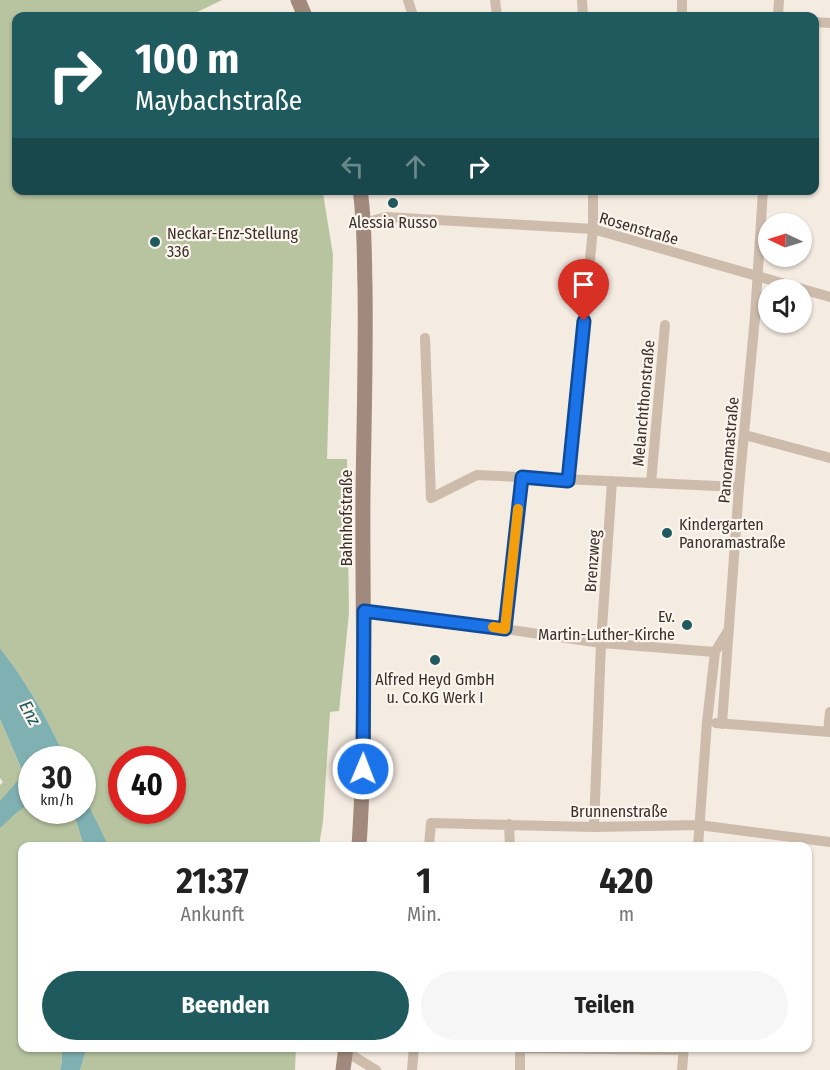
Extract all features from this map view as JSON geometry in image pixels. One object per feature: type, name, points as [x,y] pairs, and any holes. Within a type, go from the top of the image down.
[{"type":"street","name":"Bahnhofstraße","points":[[359,842],[363,788],[363,488],[366,348],[360,195]]},
{"type":"street","points":[[568,481],[593,229],[593,195]]},
{"type":"street","name":"Panoramastraße","points":[[722,724],[763,195]]},
{"type":"street","name":"Rosenstraße","points":[[363,223],[386,217],[593,229],[830,297]]},
{"type":"street","name":"Melanchthonstraße","points":[[651,483],[665,325]]},
{"type":"street","points":[[425,338],[430,498],[477,475],[568,481],[739,487]]},
{"type":"street","points":[[746,435],[830,458]]},
{"type":"street","points":[[505,629],[522,477]]},
{"type":"street","name":"Brenzweg","points":[[594,827],[612,481]]},
{"type":"street","points":[[364,611],[602,643],[715,652]]},
{"type":"street","name":"Panoramastraße","points":[[698,842],[715,652],[730,626]]},
{"type":"street","points":[[707,722],[829,732],[830,712]]},
{"type":"street","name":"Brunnenstraße","points":[[429,842],[430,823],[594,827],[699,825],[806,842],[830,842]]},
{"type":"street","points":[[509,824],[510,842]]},
{"type":"street","points":[[412,1070],[414,1052]]},
{"type":"street","points":[[520,1052],[520,1070]]},
{"type":"street","points":[[682,1070],[684,1052]]},
{"type":"street","points":[[344,1057],[352,1056],[376,1070]]},
{"type":"green space","points":[[0,0],[222,0],[197,12],[12,12],[12,195],[323,195],[333,255],[327,459],[347,459],[349,613],[339,711],[330,712],[320,842],[105,842],[96,822],[96,746],[60,746],[36,702],[0,648]]},
{"type":"green space","points":[[0,719],[18,761],[18,824],[77,824],[83,842],[18,842],[18,1052],[62,1052],[60,1070],[0,1070],[0,785],[3,782],[0,778]]},
{"type":"green space","points":[[85,1052],[296,1052],[295,1070],[80,1070]]},
{"type":"water","name":"Enz","points":[[0,648],[36,702],[60,746],[18,746],[18,761],[0,719]]},
{"type":"water","points":[[18,780],[18,812],[0,828],[0,801]]},
{"type":"water","points":[[96,821],[106,842],[83,842],[77,824],[96,824]]},
{"type":"water","points":[[62,1052],[85,1052],[80,1070],[60,1070]]},
{"type":"slow traffic","points":[[493,627],[505,629],[518,509]]},
{"type":"place","name":"Alessia Russo","points":[[393,203]]},
{"type":"place","name":"Neckar-Enz-Stellung 336","points":[[155,242]]},
{"type":"place","name":"Kindergarten Panoramastraße","points":[[667,533]]},
{"type":"place","name":"Ev. Martin-Luther-Kirche","points":[[687,625]]},
{"type":"place","name":"Alfred Heyd GmbH u. Co.KG Werk I","points":[[435,660]]},
{"type":"route","points":[[363,769],[364,611],[505,629],[522,477],[568,481],[584,321]]}]
